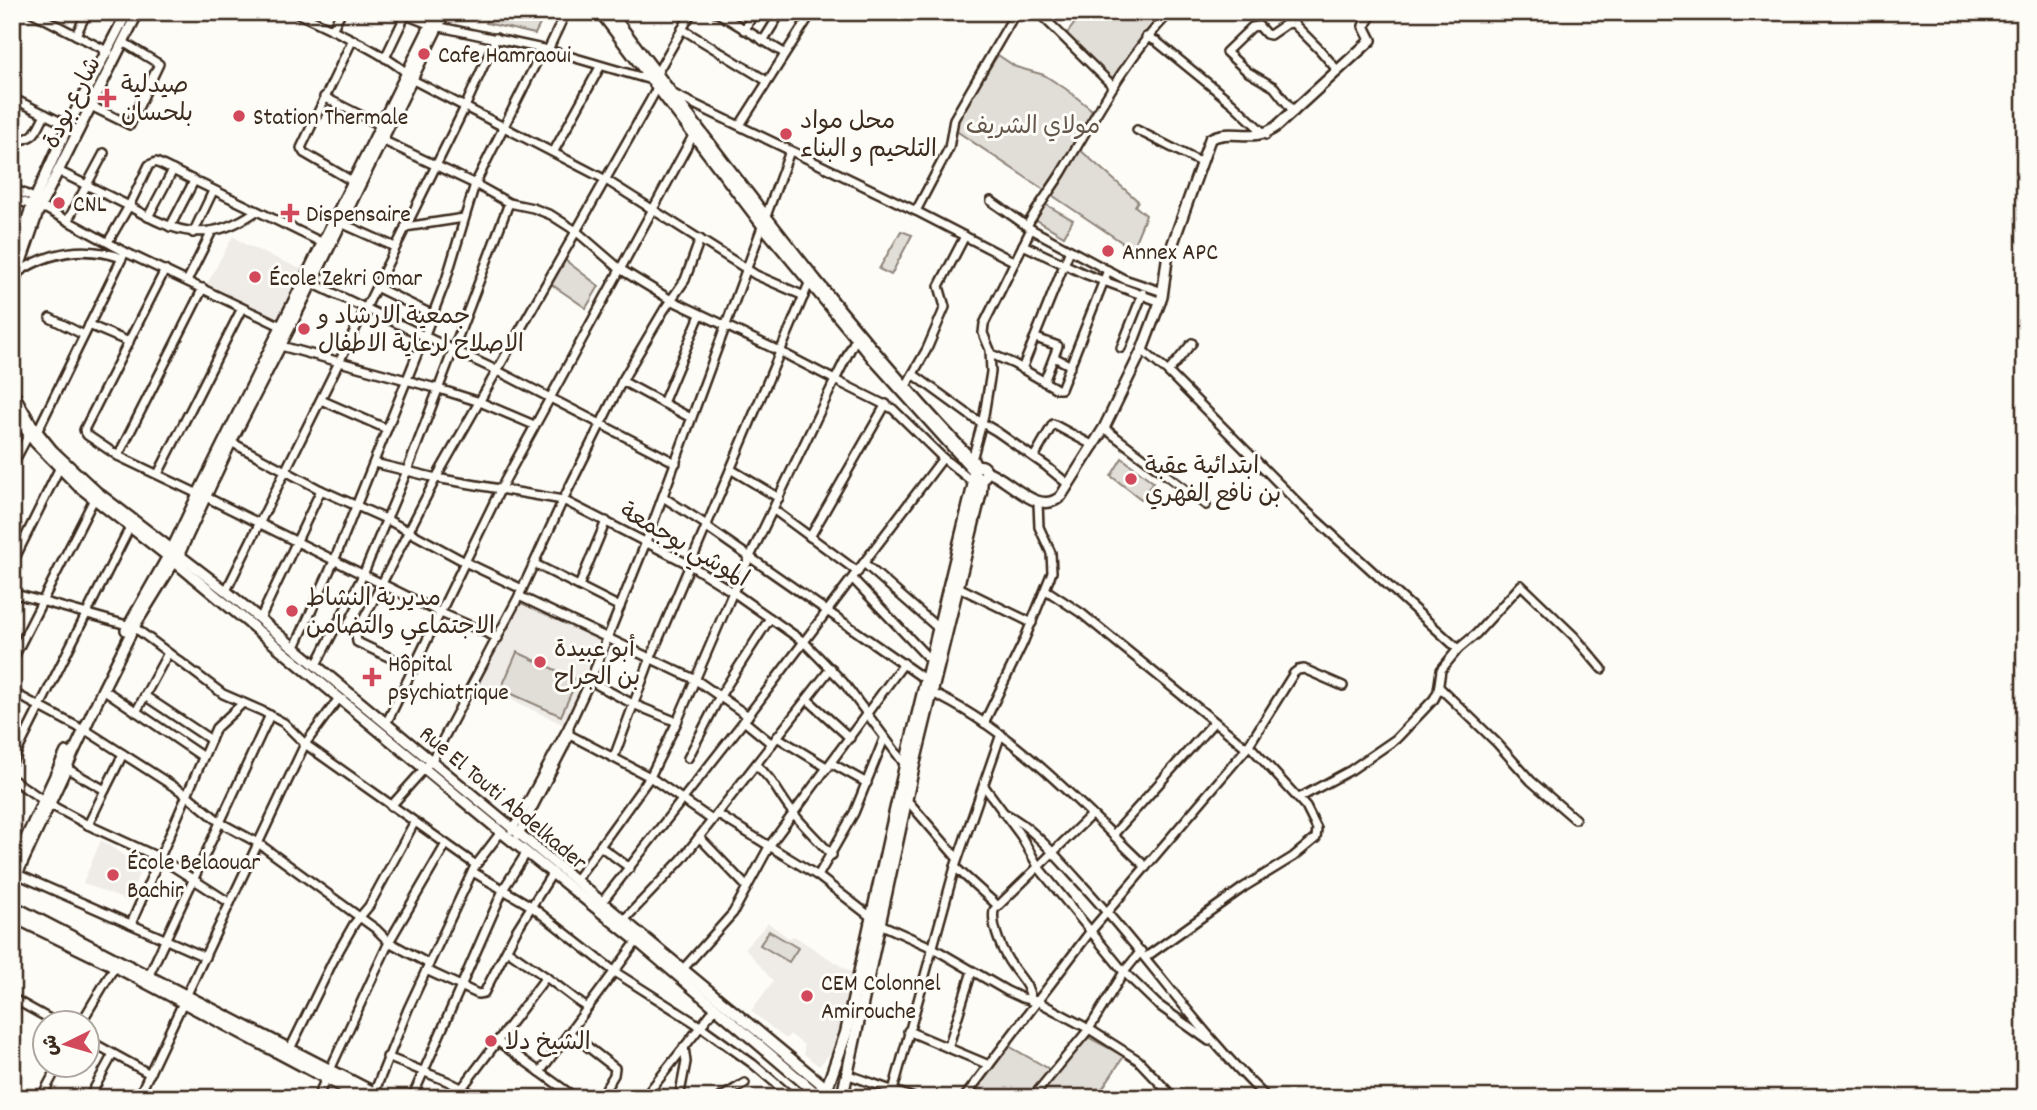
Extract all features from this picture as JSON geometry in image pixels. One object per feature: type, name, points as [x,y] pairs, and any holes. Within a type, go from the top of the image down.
[{"type":"main road","points":[[927,687],[958,587],[981,492],[977,472]]},
{"type":"main road","points":[[842,1098],[931,661],[977,472]]},
{"type":"main road","points":[[822,1091],[843,1048],[907,800],[909,768]]},
{"type":"main road","points":[[12,906],[149,975],[186,1000],[369,1095],[384,1098]]},
{"type":"main road","points":[[12,916],[290,1049],[329,1074]]},
{"type":"main road","points":[[822,1091],[838,1089],[842,1098]]},
{"type":"street","points":[[31,12],[112,53]]},
{"type":"street","points":[[76,35],[87,12]]},
{"type":"street","name":"شارع بودة","points":[[39,205],[91,106],[127,12]]},
{"type":"street","name":"شارع بودة","points":[[39,205],[68,126],[112,53],[123,42],[138,12]]},
{"type":"street","points":[[295,12],[385,58],[410,76],[466,107],[606,180],[756,275],[804,296]]},
{"type":"street","points":[[332,30],[341,12]]},
{"type":"street","points":[[12,885],[15,871],[81,728],[132,626],[173,556],[228,440],[312,283],[382,140],[434,25],[437,12]]},
{"type":"street","points":[[434,25],[444,12]]},
{"type":"street","points":[[295,647],[357,506],[433,315],[475,184],[566,12]]},
{"type":"street","points":[[600,12],[856,338],[906,386],[977,472]]},
{"type":"street","points":[[610,12],[655,80],[671,93],[916,211],[1015,262]]},
{"type":"street","points":[[414,669],[355,639],[436,478],[606,180],[692,12]]},
{"type":"street","points":[[716,12],[784,53]]},
{"type":"street","points":[[744,30],[755,12]]},
{"type":"street","points":[[763,41],[781,12]]},
{"type":"street","points":[[740,125],[812,12]]},
{"type":"street","points":[[916,211],[949,148],[954,119],[1016,12]]},
{"type":"street","points":[[1038,12],[1113,86]]},
{"type":"street","points":[[977,472],[981,423],[991,372],[991,354],[983,333],[984,324],[1023,245],[1029,227],[1099,106],[1146,37],[1170,12]]},
{"type":"street","points":[[382,140],[509,203],[545,212],[576,231],[620,269],[671,300],[886,404],[943,458],[977,472],[999,477],[1038,503],[1053,502],[1069,485],[1094,446],[1142,350],[1162,297],[1167,260],[1210,139],[1266,135],[1371,40],[1364,26],[1371,12]]},
{"type":"street","points":[[385,58],[404,13],[434,25],[545,49],[600,67],[655,80]]},
{"type":"street","points":[[1294,112],[1274,87],[1248,72],[1226,52],[1252,27],[1259,26],[1266,34],[1272,34],[1291,22],[1304,32],[1338,71]]},
{"type":"street","points":[[682,29],[767,81]]},
{"type":"street","points":[[1146,37],[1156,41],[1232,103],[1266,135]]},
{"type":"street","points":[[226,591],[466,107],[496,38]]},
{"type":"street","points":[[352,41],[303,141],[302,150],[352,181]]},
{"type":"street","points":[[91,106],[130,125],[159,64],[123,42]]},
{"type":"street","points":[[554,151],[600,67]]},
{"type":"street","points":[[228,440],[281,346],[286,328],[352,181],[380,125],[410,76]]},
{"type":"street","points":[[671,93],[695,132]]},
{"type":"street","points":[[324,97],[380,125]]},
{"type":"street","points":[[12,98],[79,131]]},
{"type":"street","points":[[12,142],[35,135],[45,114]]},
{"type":"street","points":[[1137,130],[1202,163]]},
{"type":"street","points":[[386,724],[501,488],[695,132]]},
{"type":"street","points":[[369,1095],[474,868],[511,835],[545,775],[590,681],[676,463],[790,151]]},
{"type":"street","points":[[68,220],[104,153]]},
{"type":"street","points":[[108,242],[151,163],[156,162],[323,243]]},
{"type":"street","points":[[148,217],[173,170]]},
{"type":"street","points":[[58,171],[148,217],[193,233],[230,227],[255,212]]},
{"type":"street","points":[[170,227],[194,181]]},
{"type":"street","points":[[12,188],[108,242],[124,255]]},
{"type":"street","points":[[193,233],[213,191]]},
{"type":"street","points":[[12,197],[39,205]]},
{"type":"street","points":[[990,201],[1070,250],[1162,297]]},
{"type":"street","points":[[316,665],[363,575],[407,471],[509,203]]},
{"type":"street","points":[[12,288],[15,245],[39,205]]},
{"type":"street","points":[[14,268],[39,205]]},
{"type":"street","points":[[405,227],[464,218]]},
{"type":"street","points":[[764,220],[977,472]]},
{"type":"street","points":[[341,223],[395,247]]},
{"type":"street","points":[[187,281],[212,231]]},
{"type":"street","points":[[906,386],[927,349],[945,307],[939,286],[965,236]]},
{"type":"street","points":[[391,806],[432,760],[498,638],[622,381],[685,280],[700,239]]},
{"type":"street","points":[[1023,245],[1105,282],[1162,297]]},
{"type":"street","points":[[1022,369],[1070,250]]},
{"type":"street","points":[[14,268],[60,253],[96,252],[124,255],[165,270],[286,328]]},
{"type":"street","points":[[12,466],[33,433],[124,255]]},
{"type":"street","points":[[165,270],[84,430],[87,435],[118,456],[498,638]]},
{"type":"street","points":[[991,354],[1060,389],[1072,366],[1108,270]]},
{"type":"street","points":[[614,757],[651,657],[810,281]]},
{"type":"street","points":[[312,283],[498,371],[676,463]]},
{"type":"street","points":[[376,287],[433,315]]},
{"type":"street","points":[[118,456],[203,288]]},
{"type":"street","points":[[1121,348],[1143,293]]},
{"type":"street","points":[[158,474],[242,308]]},
{"type":"street","points":[[663,403],[701,315]]},
{"type":"street","points":[[50,318],[84,335]]},
{"type":"street","points":[[89,325],[129,342]]},
{"type":"street","points":[[575,881],[650,777],[696,680],[733,592],[856,338]]},
{"type":"street","points":[[1036,338],[1058,346],[1044,382]]},
{"type":"street","points":[[1168,372],[1192,343]]},
{"type":"street","points":[[281,346],[407,379],[480,402],[534,425]]},
{"type":"street","points":[[1142,350],[1168,372],[1301,507],[1458,649]]},
{"type":"street","points":[[1054,357],[1072,366]]},
{"type":"street","points":[[913,374],[1034,457],[1069,485]]},
{"type":"street","points":[[622,381],[691,418]]},
{"type":"street","name":"Rue El Touti Abdelkader","points":[[12,391],[33,433],[59,469],[130,527],[226,591],[295,647],[445,771],[527,852],[822,1091]]},
{"type":"street","points":[[321,400],[387,429]]},
{"type":"street","points":[[810,537],[886,404]]},
{"type":"street","name":"Rue El Touti Abdelkader","points":[[12,411],[96,492],[339,698],[438,779],[602,902],[822,1091]]},
{"type":"street","points":[[1034,457],[1053,424],[1094,446]]},
{"type":"street","points":[[1104,428],[1206,505]]},
{"type":"street","points":[[228,440],[321,490],[386,519],[607,638],[696,680],[775,740],[867,783]]},
{"type":"street","points":[[602,902],[865,564],[943,458]]},
{"type":"street","name":"الموشي بوجمعة","points":[[374,463],[436,478],[563,500],[690,565],[804,642],[831,668],[909,768]]},
{"type":"street","points":[[12,564],[59,469]]},
{"type":"street","points":[[732,470],[779,498]]},
{"type":"street","points":[[260,619],[321,490]]},
{"type":"street","points":[[663,497],[904,663],[927,687],[1001,734],[1146,867]]},
{"type":"street","points":[[12,661],[94,499]]},
{"type":"street","points":[[984,723],[1032,623],[1052,572],[1052,559],[1041,534],[1038,503]]},
{"type":"street","points":[[774,510],[858,572]]},
{"type":"street","points":[[579,586],[607,521]]},
{"type":"street","points":[[12,762],[130,527]]},
{"type":"street","points":[[535,564],[620,607]]},
{"type":"street","points":[[865,564],[939,629]]},
{"type":"street","points":[[853,579],[931,661]]},
{"type":"street","points":[[1299,798],[1396,739],[1434,699],[1441,670],[1458,649],[1476,635],[1521,585],[1574,636],[1602,669]]},
{"type":"street","points":[[958,587],[1032,623]]},
{"type":"street","points":[[1032,1098],[1089,1030],[1124,972],[1144,954],[1314,842],[1317,829],[1299,798],[1248,746],[1214,722],[1102,630],[1046,590]]},
{"type":"street","points":[[12,593],[132,626],[223,694],[284,723],[305,744],[446,844],[474,868],[531,906],[615,972],[700,1026],[753,1064],[793,1098]]},
{"type":"street","points":[[688,758],[720,696],[770,618]]},
{"type":"street","points":[[46,802],[66,768],[81,728],[103,689],[132,626]]},
{"type":"street","points":[[136,712],[168,653]]},
{"type":"street","points":[[683,969],[733,913],[770,845],[904,663]]},
{"type":"street","points":[[624,920],[699,837],[831,668]]},
{"type":"street","points":[[964,1098],[1034,1001],[1248,746],[1298,670],[1304,669],[1343,686]]},
{"type":"street","points":[[590,681],[633,704],[677,722]]},
{"type":"street","points":[[1439,687],[1497,743],[1531,781],[1575,819]]},
{"type":"street","points":[[103,689],[203,757]]},
{"type":"street","points":[[12,692],[81,728],[187,795],[221,823],[258,843],[376,929],[389,942],[478,994],[484,993],[531,906],[553,872]]},
{"type":"street","points":[[145,696],[211,740]]},
{"type":"street","points":[[138,1098],[305,744],[339,698]]},
{"type":"street","points":[[807,699],[850,738]]},
{"type":"street","points":[[131,924],[219,724],[243,703]]},
{"type":"street","points":[[149,975],[270,715]]},
{"type":"street","points":[[1113,835],[1214,722]]},
{"type":"street","points":[[567,731],[650,777],[683,800],[770,845],[876,921],[933,948],[1007,991],[1034,1001],[1089,1030],[1138,1060],[1174,1098]]},
{"type":"street","points":[[892,1094],[957,858],[1001,734]]},
{"type":"street","points":[[818,877],[832,855],[867,783],[884,739]]},
{"type":"street","points":[[88,825],[123,754]]},
{"type":"street","points":[[756,765],[771,779],[793,813],[832,855]]},
{"type":"street","points":[[66,768],[105,790]]},
{"type":"street","points":[[438,779],[445,771]]},
{"type":"street","points":[[12,779],[88,825],[160,858],[230,903]]},
{"type":"street","points":[[984,786],[1021,836],[1040,868],[1124,972],[1151,999],[1216,1046]]},
{"type":"street","points":[[907,800],[957,858]]},
{"type":"street","points":[[1002,812],[1027,827],[1108,911],[1216,1046],[1267,1098]]},
{"type":"street","points":[[1034,1001],[1029,989],[1009,961],[993,916],[998,905],[1040,868],[1091,815]]},
{"type":"street","points":[[290,1049],[333,961],[371,902],[414,823]]},
{"type":"street","points":[[699,837],[747,887]]},
{"type":"street","points":[[317,1098],[389,942],[446,844]]},
{"type":"street","points":[[601,847],[630,868]]},
{"type":"street","points":[[412,1098],[503,888],[527,852]]},
{"type":"street","points":[[955,867],[998,905]]},
{"type":"street","points":[[15,871],[205,957]]},
{"type":"street","points":[[540,1072],[637,941]]},
{"type":"street","points":[[506,950],[587,1009]]},
{"type":"street","points":[[89,1009],[115,966]]},
{"type":"street","points":[[948,1048],[972,971]]},
{"type":"street","points":[[462,1088],[546,977]]},
{"type":"street","points":[[12,998],[32,1009]]},
{"type":"street","points":[[644,1098],[716,1007]]},
{"type":"street","points":[[908,1031],[989,1065]]},
{"type":"street","points":[[570,1033],[615,1068],[614,1075],[600,1098]]},
{"type":"street","points":[[497,1041],[576,1098]]},
{"type":"street","points":[[679,1098],[686,1062],[684,1047]]},
{"type":"street","points":[[102,1048],[150,1074]]},
{"type":"street","points":[[89,1098],[113,1054]]},
{"type":"street","points":[[387,1057],[462,1088],[477,1097]]},
{"type":"street","points":[[846,1074],[892,1094],[914,1098]]},
{"type":"street","points":[[41,1098],[52,1078]]},
{"type":"street","points":[[720,1098],[745,1083]]},
{"type":"street","points":[[12,1091],[25,1098]]},
{"type":"shaded area","name":"École Zekri Omar","points":[[233,236],[246,245],[303,270],[278,320],[207,284]]},
{"type":"shaded area","name":"أبو عبيدة بن الجراح","points":[[521,601],[599,639],[564,725],[479,684]]},
{"type":"shaded area","name":"École Belaouar Bachir","points":[[101,840],[142,868],[127,901],[83,883]]},
{"type":"shaded area","name":"CEM Colonnel Amirouche","points":[[768,923],[789,938],[794,936],[855,975],[842,1040],[819,1066],[804,1054],[804,1045],[790,1034],[786,1039],[751,1011],[773,981],[745,948]]},
{"type":"green space","points":[[465,12],[546,12],[535,34],[486,23],[486,19]]},
{"type":"green space","points":[[1083,12],[1162,12],[1163,15],[1149,30],[1119,76],[1112,81],[1066,35]]},
{"type":"green space","name":"مولاي الشريف","points":[[998,55],[1016,67],[1044,75],[1091,109],[1092,115],[1079,149],[1138,201],[1135,206],[1146,215],[1132,249],[955,130],[956,121]]},
{"type":"green space","points":[[1043,203],[1073,220],[1064,236],[1035,219]]},
{"type":"green space","points":[[901,231],[912,235],[891,275],[879,269]]},
{"type":"green space","points":[[565,260],[599,286],[586,308],[551,284]]},
{"type":"green space","points":[[1122,458],[1153,482],[1141,499],[1111,476]]},
{"type":"green space","points":[[517,652],[577,680],[561,716],[501,689]]},
{"type":"green space","points":[[769,931],[798,948],[789,962],[760,945]]},
{"type":"green space","points":[[1086,1036],[1124,1056],[1096,1098],[1036,1098]]},
{"type":"green space","points":[[1007,1045],[1051,1070],[1029,1098],[968,1098]]},
{"type":"place","name":"Cafe Hamraoui","points":[[424,54]]},
{"type":"place","name":"صيدلية بلحسان","points":[[107,98]]},
{"type":"place","name":"Station Thermale","points":[[239,116]]},
{"type":"place","name":"محل مواد التلحيم و البناء","points":[[786,134]]},
{"type":"place","name":"CNL","points":[[59,203]]},
{"type":"place","name":"Dispensaire","points":[[290,213]]},
{"type":"place","name":"Annex APC","points":[[1108,251]]},
{"type":"place","name":"École Zekri Omar","points":[[255,277]]},
{"type":"place","name":"جمعية الارشاد و الاصلاح لرعاية الاطفال","points":[[304,329]]},
{"type":"place","name":"ابتدائية عقبة بن نافع الفهري","points":[[1131,479]]},
{"type":"place","name":"مديرية النشاط الاجتماعي والتضامن","points":[[292,611]]},
{"type":"place","name":"أبو عبيدة بن الجراح","points":[[540,662]]},
{"type":"place","name":"Hôpital psychiatrique","points":[[372,677]]},
{"type":"place","name":"École Belaouar Bachir","points":[[113,875]]},
{"type":"place","name":"CEM Colonnel Amirouche","points":[[807,996]]},
{"type":"place","name":"الشيخ دلا","points":[[491,1041]]}]
